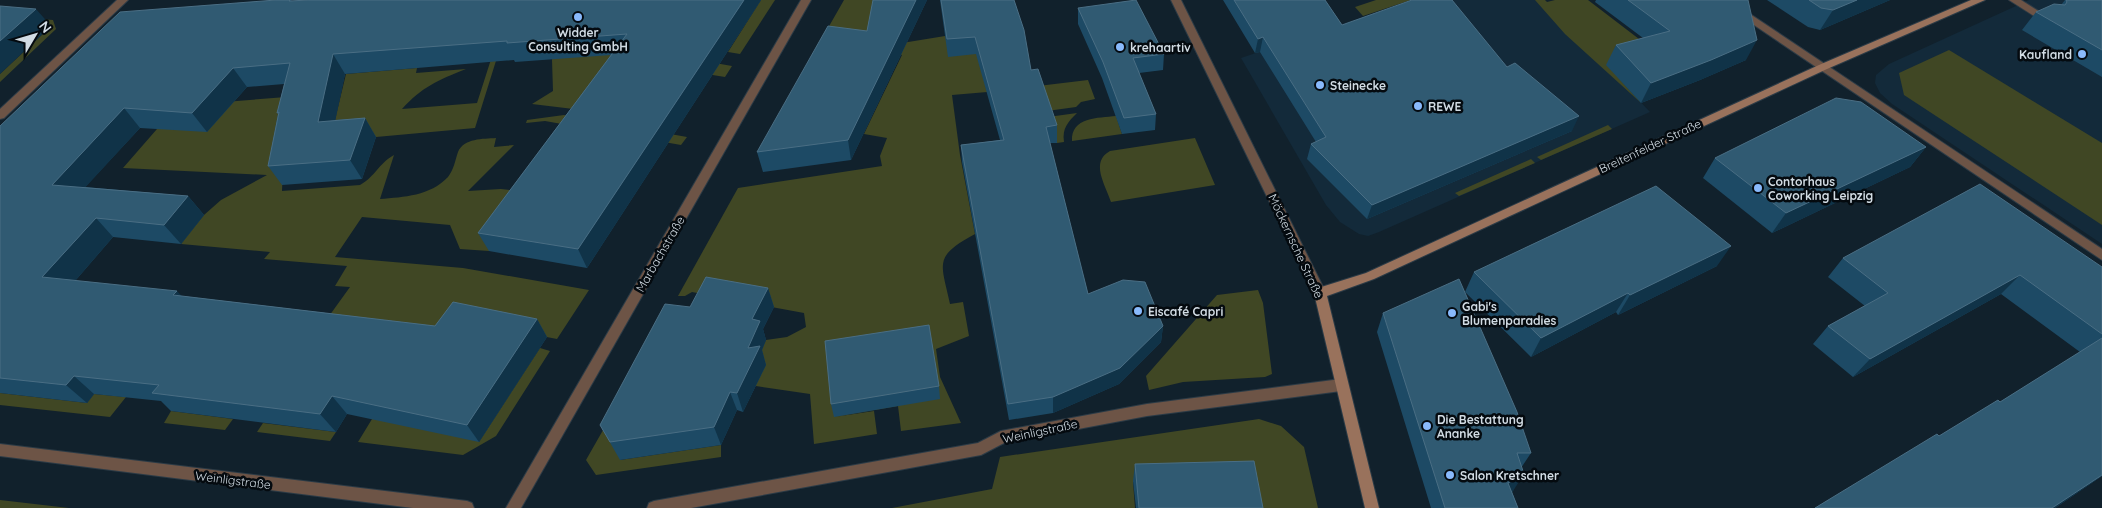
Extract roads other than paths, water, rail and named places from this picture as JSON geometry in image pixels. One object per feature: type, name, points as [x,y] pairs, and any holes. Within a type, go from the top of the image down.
[{"type":"main road","name":"Breitenfelder Straße","points":[[1320,293],[1370,276],[1823,67],[1980,0]]},
{"type":"main road","name":"Möckernsche Straße","points":[[1320,293],[1372,508]]},
{"type":"street","points":[[115,0],[132,0]]},
{"type":"street","points":[[0,115],[123,0]]},
{"type":"street","name":"Marbachstraße","points":[[513,508],[806,0]]},
{"type":"street","name":"Möckernsche Straße","points":[[1176,0],[1320,293]]},
{"type":"street","points":[[1722,0],[2102,255]]},
{"type":"street","points":[[2014,0],[2046,19]]},
{"type":"street","name":"Weinligstraße","points":[[654,508],[981,449],[1001,437],[1137,412],[1341,385]]},
{"type":"street","name":"Weinligstraße","points":[[0,450],[466,508]]},
{"type":"place","name":"Widder Consulting GmbH","points":[[578,17]]},
{"type":"place","name":"krehaartiv","points":[[1120,47]]},
{"type":"place","name":"Kaufland","points":[[2082,54]]},
{"type":"place","name":"Steinecke","points":[[1320,85]]},
{"type":"place","name":"REWE","points":[[1418,106]]},
{"type":"place","name":"Contorhaus Coworking Leipzig","points":[[1758,188]]},
{"type":"place","name":"Eiscafé Capri","points":[[1138,311]]},
{"type":"place","name":"Gabi's Blumenparadies","points":[[1452,313]]},
{"type":"place","name":"Die Bestattung Ananke","points":[[1427,426]]},
{"type":"place","name":"Salon Kretschner","points":[[1450,475]]}]
